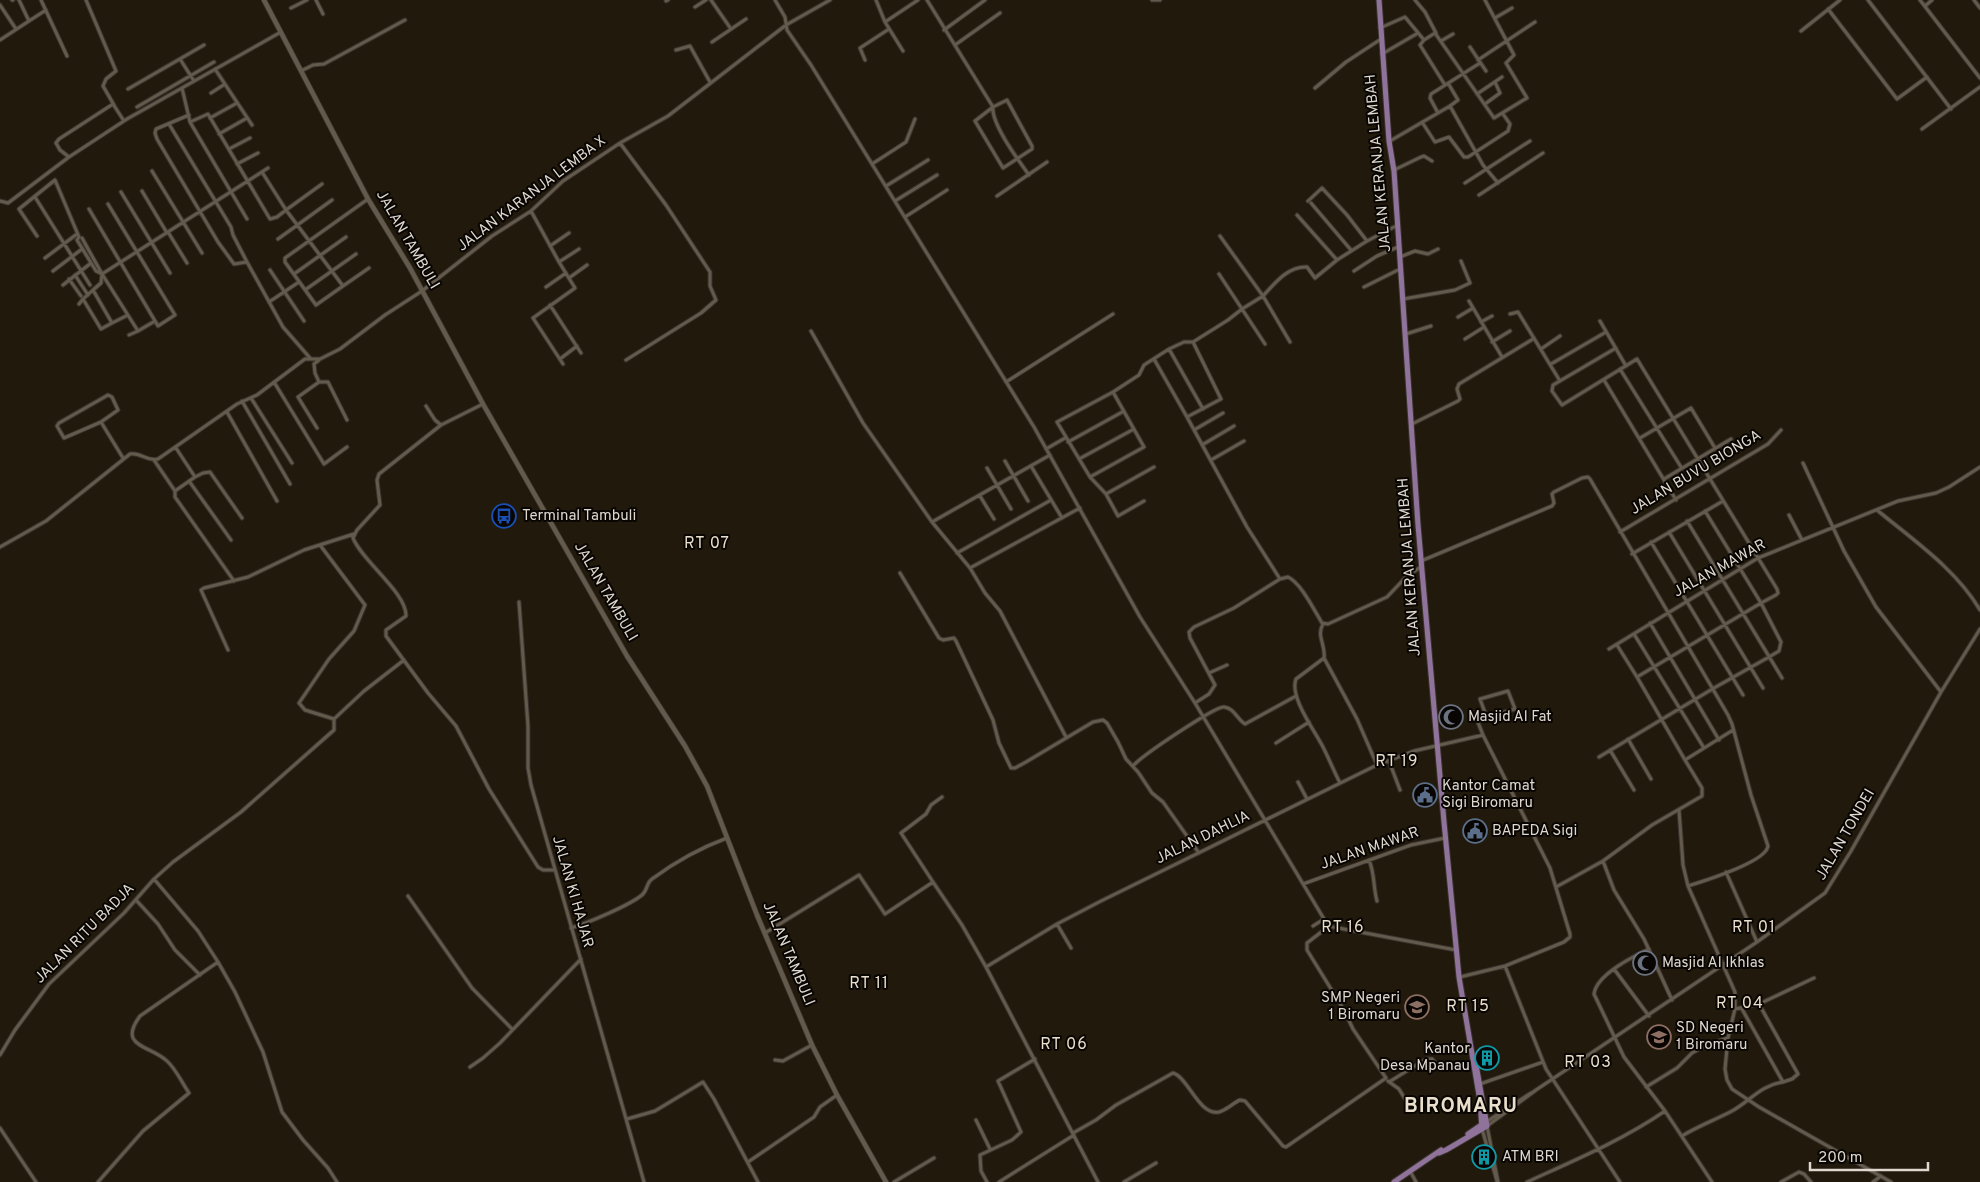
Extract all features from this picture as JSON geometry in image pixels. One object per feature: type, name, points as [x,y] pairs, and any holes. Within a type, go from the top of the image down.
[{"type":"main road","name":"JALAN KERANJA LEMBAH","points":[[1379,0],[1389,141],[1394,171],[1396,226],[1406,334],[1422,564],[1446,838],[1459,977],[1484,1126]]},
{"type":"main road","points":[[1394,1182],[1484,1126],[1480,1084],[1472,1054]]},
{"type":"street","points":[[19,0],[29,21]]},
{"type":"street","points":[[41,0],[67,56]]},
{"type":"street","points":[[86,0],[116,72],[106,79],[103,86],[124,121]]},
{"type":"street","name":"JALAN TAMBULI","points":[[264,0],[368,199],[398,247],[482,404],[627,656],[685,746],[707,786],[765,933],[812,1044],[837,1095],[886,1182]]},
{"type":"street","points":[[291,8],[308,0]]},
{"type":"street","points":[[316,0],[324,14]]},
{"type":"street","points":[[695,7],[706,0]]},
{"type":"street","points":[[711,0],[731,29]]},
{"type":"street","points":[[775,0],[784,14],[789,34],[811,65],[1006,382],[1050,455],[1140,617],[1195,703],[1324,918],[1330,926],[1457,950]]},
{"type":"street","name":"JALAN KARANJA LEMBA X","points":[[320,359],[340,349],[385,315],[422,291],[492,236],[531,211],[563,181],[620,143],[668,116],[786,25],[830,0]]},
{"type":"street","points":[[876,0],[885,22],[903,51]]},
{"type":"street","points":[[885,22],[918,0]]},
{"type":"street","points":[[927,0],[994,108],[993,115],[1029,175]]},
{"type":"street","points":[[944,30],[985,0]]},
{"type":"street","points":[[1152,0],[1160,0]]},
{"type":"street","points":[[1415,0],[1425,12],[1462,74],[1494,118],[1527,98],[1506,63],[1514,55],[1485,0]]},
{"type":"street","points":[[1801,31],[1840,0]]},
{"type":"street","points":[[1868,0],[1951,109]]},
{"type":"street","points":[[1920,0],[1980,78]]},
{"type":"street","points":[[1925,6],[1932,0]]},
{"type":"street","points":[[1974,0],[1980,8]]},
{"type":"street","points":[[0,5],[16,30]]},
{"type":"street","points":[[1495,18],[1512,8]]},
{"type":"street","points":[[1828,9],[1897,99],[1927,77]]},
{"type":"street","points":[[0,40],[46,10]]},
{"type":"street","points":[[955,45],[1000,13]]},
{"type":"street","points":[[1380,28],[1405,17],[1424,40]]},
{"type":"street","points":[[712,42],[746,19]]},
{"type":"street","points":[[301,70],[313,65],[324,64],[405,20]]},
{"type":"street","points":[[1438,113],[1430,97],[1431,94],[1535,22]]},
{"type":"street","points":[[865,60],[860,48],[889,29]]},
{"type":"street","points":[[0,201],[8,203],[69,157],[124,121],[282,32]]},
{"type":"street","points":[[1382,54],[1418,33]]},
{"type":"street","points":[[1389,141],[1450,106],[1458,99],[1421,46],[1424,40],[1436,33]]},
{"type":"street","points":[[1441,41],[1454,34]]},
{"type":"street","points":[[1315,88],[1346,62],[1381,39]]},
{"type":"street","points":[[128,89],[204,45]]},
{"type":"street","points":[[676,50],[690,46],[710,82]]},
{"type":"street","points":[[1470,46],[1486,71]]},
{"type":"street","points":[[180,59],[194,81]]},
{"type":"street","points":[[137,107],[214,62]]},
{"type":"street","points":[[215,69],[252,125]]},
{"type":"street","points":[[1477,94],[1502,77]]},
{"type":"street","points":[[1485,104],[1500,93],[1495,82]]},
{"type":"street","points":[[211,93],[225,84]]},
{"type":"street","points":[[1922,129],[1980,86]]},
{"type":"street","points":[[182,88],[190,122],[247,219]]},
{"type":"street","points":[[1008,101],[1032,146],[1018,159],[1003,168],[976,123],[976,120],[994,108],[1008,101]]},
{"type":"street","points":[[210,118],[238,103]]},
{"type":"street","points":[[69,157],[60,150],[56,143],[59,139],[114,105]]},
{"type":"street","points":[[1450,106],[1486,168],[1498,183]]},
{"type":"street","points":[[190,122],[208,114],[270,218],[277,217],[322,184]]},
{"type":"street","points":[[1422,122],[1436,143],[1448,136],[1464,157],[1468,157],[1509,130],[1510,124],[1502,114]]},
{"type":"street","points":[[189,115],[156,130],[155,133],[200,212],[232,262],[234,264],[247,262]]},
{"type":"street","points":[[219,134],[247,118]]},
{"type":"street","points":[[872,164],[906,142],[915,119]]},
{"type":"street","points":[[169,124],[231,227],[233,235],[247,262],[283,327],[310,358]]},
{"type":"street","points":[[229,149],[250,138]]},
{"type":"street","points":[[1465,182],[1530,142]]},
{"type":"street","points":[[620,143],[666,205],[710,272],[710,286],[716,300],[701,313],[626,360]]},
{"type":"street","points":[[237,164],[258,153]]},
{"type":"street","points":[[1479,195],[1543,153]]},
{"type":"street","points":[[1394,171],[1424,156],[1432,161]]},
{"type":"street","points":[[886,186],[928,160]]},
{"type":"street","points":[[997,196],[1047,162]]},
{"type":"street","points":[[102,274],[268,168]]},
{"type":"street","points":[[152,171],[202,253]]},
{"type":"street","points":[[262,172],[286,210],[343,286]]},
{"type":"street","points":[[895,201],[937,175]]},
{"type":"street","points":[[37,236],[20,209],[55,180],[79,236],[77,240],[96,271],[102,274]]},
{"type":"street","points":[[1351,250],[1310,202],[1322,188],[1348,215],[1367,241]]},
{"type":"street","points":[[905,217],[947,190]]},
{"type":"street","points":[[142,191],[187,262]]},
{"type":"street","points":[[121,192],[170,273]]},
{"type":"street","points":[[35,197],[90,285]]},
{"type":"street","points":[[368,199],[285,258],[285,262],[316,305],[369,268]]},
{"type":"street","points":[[278,238],[332,200]]},
{"type":"street","points":[[89,209],[158,326],[175,315],[108,204]]},
{"type":"street","points":[[531,211],[575,288],[533,318],[563,364]]},
{"type":"street","points":[[1297,215],[1337,260]]},
{"type":"street","points":[[1144,501],[1118,516],[1106,494],[1090,477],[1057,422],[1139,376],[1144,365],[1168,349],[1184,342],[1193,342],[1228,320],[1263,296],[1279,279],[1297,266],[1307,267],[1315,278],[1351,250],[1396,226]]},
{"type":"street","points":[[550,246],[570,233]]},
{"type":"street","points":[[45,258],[78,234]]},
{"type":"street","points":[[1220,236],[1263,296],[1290,342]]},
{"type":"street","points":[[294,274],[346,237]]},
{"type":"street","points":[[82,238],[102,274],[138,330]]},
{"type":"street","points":[[1354,271],[1377,256],[1398,247]]},
{"type":"street","points":[[53,271],[82,249]]},
{"type":"street","points":[[559,262],[579,249]]},
{"type":"street","points":[[1399,257],[1415,251],[1428,254],[1438,249]]},
{"type":"street","points":[[305,290],[356,254]]},
{"type":"street","points":[[1403,299],[1455,290],[1470,283],[1461,261]]},
{"type":"street","points":[[62,285],[91,263]]},
{"type":"street","points":[[569,278],[587,266]]},
{"type":"street","points":[[1364,287],[1400,269]]},
{"type":"street","points":[[270,270],[304,321]]},
{"type":"street","points":[[79,304],[82,298],[88,295],[101,282],[102,274]]},
{"type":"street","points":[[546,287],[566,274]]},
{"type":"street","points":[[1219,274],[1265,344]]},
{"type":"street","points":[[75,275],[88,295]]},
{"type":"street","points":[[70,279],[101,329],[128,315]]},
{"type":"street","points":[[269,302],[299,282]]},
{"type":"street","points":[[93,290],[112,323]]},
{"type":"street","points":[[1469,301],[1502,357]]},
{"type":"street","points":[[550,305],[581,353]]},
{"type":"street","points":[[1458,317],[1473,308]]},
{"type":"street","points":[[1510,314],[1518,312],[1560,381]]},
{"type":"street","points":[[1006,382],[1112,314]]},
{"type":"street","points":[[1481,322],[1492,316]]},
{"type":"street","points":[[129,335],[155,321]]},
{"type":"street","points":[[1600,321],[1626,366]]},
{"type":"street","points":[[1406,334],[1431,326]]},
{"type":"street","points":[[1465,339],[1484,327]]},
{"type":"street","points":[[811,331],[863,424],[932,522],[970,568],[985,593],[1000,611],[1066,737]]},
{"type":"street","points":[[1492,342],[1510,331]]},
{"type":"street","points":[[1550,364],[1606,332]]},
{"type":"street","points":[[1541,349],[1560,336]]},
{"type":"street","points":[[1412,424],[1458,401],[1460,398],[1456,389],[1459,384],[1533,339]]},
{"type":"street","points":[[1187,417],[1221,399],[1193,342]]},
{"type":"street","points":[[560,359],[577,346]]},
{"type":"street","points":[[1616,348],[1553,385],[1551,389],[1562,404],[1637,359],[1778,593],[1637,677]]},
{"type":"street","points":[[1168,349],[1202,409]]},
{"type":"street","points":[[154,460],[176,448],[242,401],[251,398],[305,359],[320,359]]},
{"type":"street","points":[[319,382],[314,367],[315,363],[320,359]]},
{"type":"street","points":[[1154,359],[1247,527],[1280,579]]},
{"type":"street","points":[[1620,369],[1681,467]]},
{"type":"street","points":[[1604,380],[1676,500]]},
{"type":"street","points":[[274,382],[324,464],[347,448]]},
{"type":"street","points":[[317,428],[298,397],[319,382],[328,382],[347,420]]},
{"type":"street","points":[[1090,477],[1144,447],[1113,392]]},
{"type":"street","points":[[108,394],[112,397],[118,410],[101,422],[66,438],[64,438],[57,426],[108,394]]},
{"type":"street","points":[[251,398],[292,463]]},
{"type":"street","points":[[242,401],[290,484]]},
{"type":"street","points":[[228,650],[201,590],[248,577],[304,550],[354,534],[380,505],[377,480],[379,474],[441,425],[482,404]]},
{"type":"street","points":[[426,406],[435,420],[441,425]]},
{"type":"street","points":[[1640,438],[1691,408],[1715,448]]},
{"type":"street","points":[[1068,442],[1124,411]]},
{"type":"street","points":[[227,412],[277,500]]},
{"type":"street","points":[[1194,430],[1223,413]]},
{"type":"street","points":[[101,422],[123,458]]},
{"type":"street","points":[[1202,445],[1234,426]]},
{"type":"street","points":[[1079,459],[1134,429]]},
{"type":"street","name":"JALAN BUVU BIONGA","points":[[1620,532],[1768,444],[1781,430]]},
{"type":"street","points":[[1046,449],[1066,438]]},
{"type":"street","points":[[1664,479],[1681,467],[1731,439]]},
{"type":"street","points":[[1211,461],[1214,457],[1244,441]]},
{"type":"street","points":[[176,448],[195,477]]},
{"type":"street","points":[[0,547],[46,521],[123,458],[134,453],[154,460],[175,491],[175,497],[234,581]]},
{"type":"street","points":[[932,522],[1050,455]]},
{"type":"street","points":[[1005,461],[1028,501]]},
{"type":"street","points":[[1803,463],[1844,551],[1876,607],[1941,692]]},
{"type":"street","points":[[1031,466],[1062,518]]},
{"type":"street","points":[[1106,494],[1154,466]]},
{"type":"street","name":"JALAN MAWAR","points":[[1609,649],[1758,558],[1898,501],[1936,493],[1980,467]]},
{"type":"street","points":[[987,468],[1011,509]]},
{"type":"street","points":[[175,491],[203,472],[210,472],[242,518]]},
{"type":"street","points":[[1324,624],[1333,622],[1388,597],[1406,577],[1422,564],[1552,506],[1554,503],[1552,494],[1554,492],[1585,477],[1590,480],[1667,613],[1714,688],[1731,720],[1751,795],[1768,846],[1764,854],[1726,872],[1688,886]]},
{"type":"street","points":[[189,481],[231,540]]},
{"type":"street","points":[[980,496],[994,519]]},
{"type":"street","points":[[957,553],[1051,500]]},
{"type":"street","points":[[1632,554],[1723,500]]},
{"type":"street","points":[[970,568],[1080,508]]},
{"type":"street","points":[[1878,510],[1942,564],[1969,594],[1980,610]]},
{"type":"street","points":[[1599,757],[1779,651],[1781,642],[1760,603],[1704,511]]},
{"type":"street","points":[[1790,516],[1802,540]]},
{"type":"street","points":[[1687,521],[1782,678]]},
{"type":"street","points":[[1669,532],[1763,688]]},
{"type":"street","points":[[354,534],[353,540],[357,547],[390,585],[405,610],[406,616],[390,627],[385,633],[434,701],[456,726],[489,789],[538,867],[543,870],[555,870]]},
{"type":"street","points":[[1651,542],[1743,695]]},
{"type":"street","points":[[320,545],[365,605],[354,631],[329,659],[298,703],[306,710],[334,719]]},
{"type":"street","points":[[900,573],[939,638],[943,640],[952,638],[956,641],[993,720],[999,743],[1011,768],[1026,762],[1097,720],[1103,720],[1107,723],[1126,759],[1152,793],[1163,802],[1199,853]]},
{"type":"street","points":[[1195,703],[1209,694],[1215,687],[1210,673],[1190,638],[1191,630],[1234,608],[1280,579],[1288,577],[1324,624]]},
{"type":"street","name":"JALAN KI HAJAR","points":[[519,602],[528,726],[528,768],[536,806],[644,1182]]},
{"type":"street","points":[[1650,623],[1719,740]]},
{"type":"street","points":[[1324,624],[1319,634],[1324,650],[1324,658],[1357,719],[1377,765]]},
{"type":"street","name":"JALAN TONDEI","points":[[1484,1126],[1649,1016],[1757,942],[1827,891],[1941,692],[1980,629]]},
{"type":"street","points":[[1634,634],[1704,748]]},
{"type":"street","points":[[1556,887],[1603,861],[1652,825],[1700,798],[1703,792],[1617,645]]},
{"type":"street","points":[[1324,658],[1296,679],[1296,696],[1340,783]]},
{"type":"street","name":"JALAN RITU BADJA","points":[[0,1055],[48,984],[136,900],[154,879],[173,862],[241,812],[275,783],[334,730],[334,719],[364,691],[404,660]]},
{"type":"street","points":[[1210,673],[1227,665]]},
{"type":"street","points":[[1459,977],[1505,966],[1570,938],[1570,930],[1556,887],[1539,845],[1477,720],[1487,718],[1515,709],[1508,691],[1480,698],[1487,718]]},
{"type":"street","points":[[1133,766],[1154,747],[1222,706],[1230,709],[1245,724],[1296,696]]},
{"type":"street","points":[[1276,742],[1309,722]]},
{"type":"street","points":[[1685,760],[1733,730]]},
{"type":"street","name":"JALAN DAHLIA","points":[[986,967],[1058,924],[1377,765],[1414,751],[1438,747],[1483,735]]},
{"type":"street","points":[[1628,739],[1651,779]]},
{"type":"street","points":[[1610,750],[1634,790]]},
{"type":"street","points":[[1389,760],[1400,790]]},
{"type":"street","points":[[1298,782],[1307,799]]},
{"type":"street","points":[[942,798],[928,809],[926,814],[901,833],[962,925],[986,967],[1098,1182]]},
{"type":"street","points":[[1679,810],[1683,865],[1688,886],[1735,992],[1735,1009],[1728,1038],[1725,1069],[1727,1080],[1736,1092],[1747,1099],[1891,1182]]},
{"type":"street","points":[[572,928],[636,898],[646,891],[648,882],[654,877],[683,859],[727,838]]},
{"type":"street","name":"JALAN MAWAR","points":[[1303,884],[1411,845],[1446,838]]},
{"type":"street","points":[[1369,860],[1374,873],[1374,892],[1378,901]]},
{"type":"street","points":[[1603,861],[1621,903],[1649,949],[1672,1000]]},
{"type":"street","points":[[1726,872],[1757,942]]},
{"type":"street","points":[[765,933],[859,875],[885,914],[934,882]]},
{"type":"street","points":[[154,879],[198,931],[218,962],[235,992],[263,1052],[282,1112],[303,1140],[324,1163],[337,1182]]},
{"type":"street","points":[[408,896],[472,988],[512,1029]]},
{"type":"street","points":[[136,900],[158,924],[175,950],[200,975]]},
{"type":"street","points":[[1313,926],[1324,918]]},
{"type":"street","points":[[1058,924],[1071,948]]},
{"type":"street","points":[[1330,926],[1307,943],[1307,950],[1344,1010],[1353,1030],[1388,1080],[1399,1089],[1408,1104]]},
{"type":"street","points":[[1649,949],[1614,969],[1594,991],[1614,1039],[1627,1062],[1665,1111],[1712,1182]]},
{"type":"street","points":[[470,1067],[484,1058],[581,959]]},
{"type":"street","points":[[98,1182],[143,1132],[189,1093],[167,1061],[137,1044],[132,1036],[132,1027],[140,1016],[218,962]]},
{"type":"street","points":[[1505,966],[1542,1062],[1620,1182]]},
{"type":"street","points":[[1614,969],[1649,1016]]},
{"type":"street","points":[[1735,1009],[1759,1004],[1814,978]]},
{"type":"street","points":[[1682,1136],[1734,1110],[1747,1099],[1772,1084],[1792,1079],[1798,1074],[1759,1004]]},
{"type":"street","points":[[1742,1009],[1783,1082]]},
{"type":"street","points":[[1646,1087],[1677,1068],[1692,1053],[1706,1045],[1728,1038]]},
{"type":"street","points":[[775,1060],[783,1061],[812,1044]]},
{"type":"street","points":[[987,1182],[982,1174],[979,1160],[982,1152],[1012,1140],[1021,1132],[998,1081],[1035,1059]]},
{"type":"street","points":[[999,1182],[1096,1120],[1116,1105],[1169,1074],[1176,1074],[1204,1106],[1217,1112],[1243,1100],[1254,1109],[1285,1147],[1388,1080],[1426,1059],[1432,1059],[1438,1067]]},
{"type":"street","points":[[1480,1084],[1542,1062]]},
{"type":"street","points":[[626,1119],[654,1112],[703,1082],[758,1182]]},
{"type":"street","points":[[748,1162],[814,1117],[820,1107],[837,1095]]},
{"type":"street","points":[[1527,1182],[1646,1124],[1665,1111]]},
{"type":"street","points":[[976,1120],[990,1149]]},
{"type":"street","points":[[1484,1126],[1497,1182]]},
{"type":"street","points":[[0,1128],[36,1182]]},
{"type":"street","points":[[894,1182],[934,1158]]},
{"type":"street","points":[[1124,1182],[1156,1163]]},
{"type":"street","points":[[1410,1172],[1416,1182]]},
{"type":"street","points":[[1781,1182],[1799,1172],[1804,1174],[1811,1182]]},
{"type":"street","points":[[1873,1182],[1881,1176]]},
{"type":"place","name":"Terminal Tambuli","points":[[504,516]]},
{"type":"place","name":"Masjid Al Fat","points":[[1451,717]]},
{"type":"place","name":"Kantor Camat Sigi Biromaru","points":[[1425,795]]},
{"type":"place","name":"BAPEDA Sigi","points":[[1475,831]]},
{"type":"place","name":"Masjid Al Ikhlas","points":[[1645,963]]},
{"type":"place","name":"SMP Negeri 1 Biromaru","points":[[1417,1007]]},
{"type":"place","name":"SD Negeri 1 Biromaru","points":[[1659,1037]]},
{"type":"place","name":"Kantor Desa Mpanau","points":[[1487,1058]]},
{"type":"place","name":"ATM BRI","points":[[1484,1157]]},
{"type":"district","name":"RT 07","points":[[707,544]]},
{"type":"district","name":"RT 19","points":[[1397,762]]},
{"type":"district","name":"RT 16","points":[[1343,928]]},
{"type":"district","name":"RT 01","points":[[1754,928]]},
{"type":"district","name":"RT 11","points":[[869,984]]},
{"type":"district","name":"RT 04","points":[[1740,1004]]},
{"type":"district","name":"RT 15","points":[[1468,1007]]},
{"type":"district","name":"RT 06","points":[[1064,1045]]},
{"type":"district","name":"RT 03","points":[[1588,1063]]},
{"type":"district","name":"BIROMARU","points":[[1461,1107]]}]
